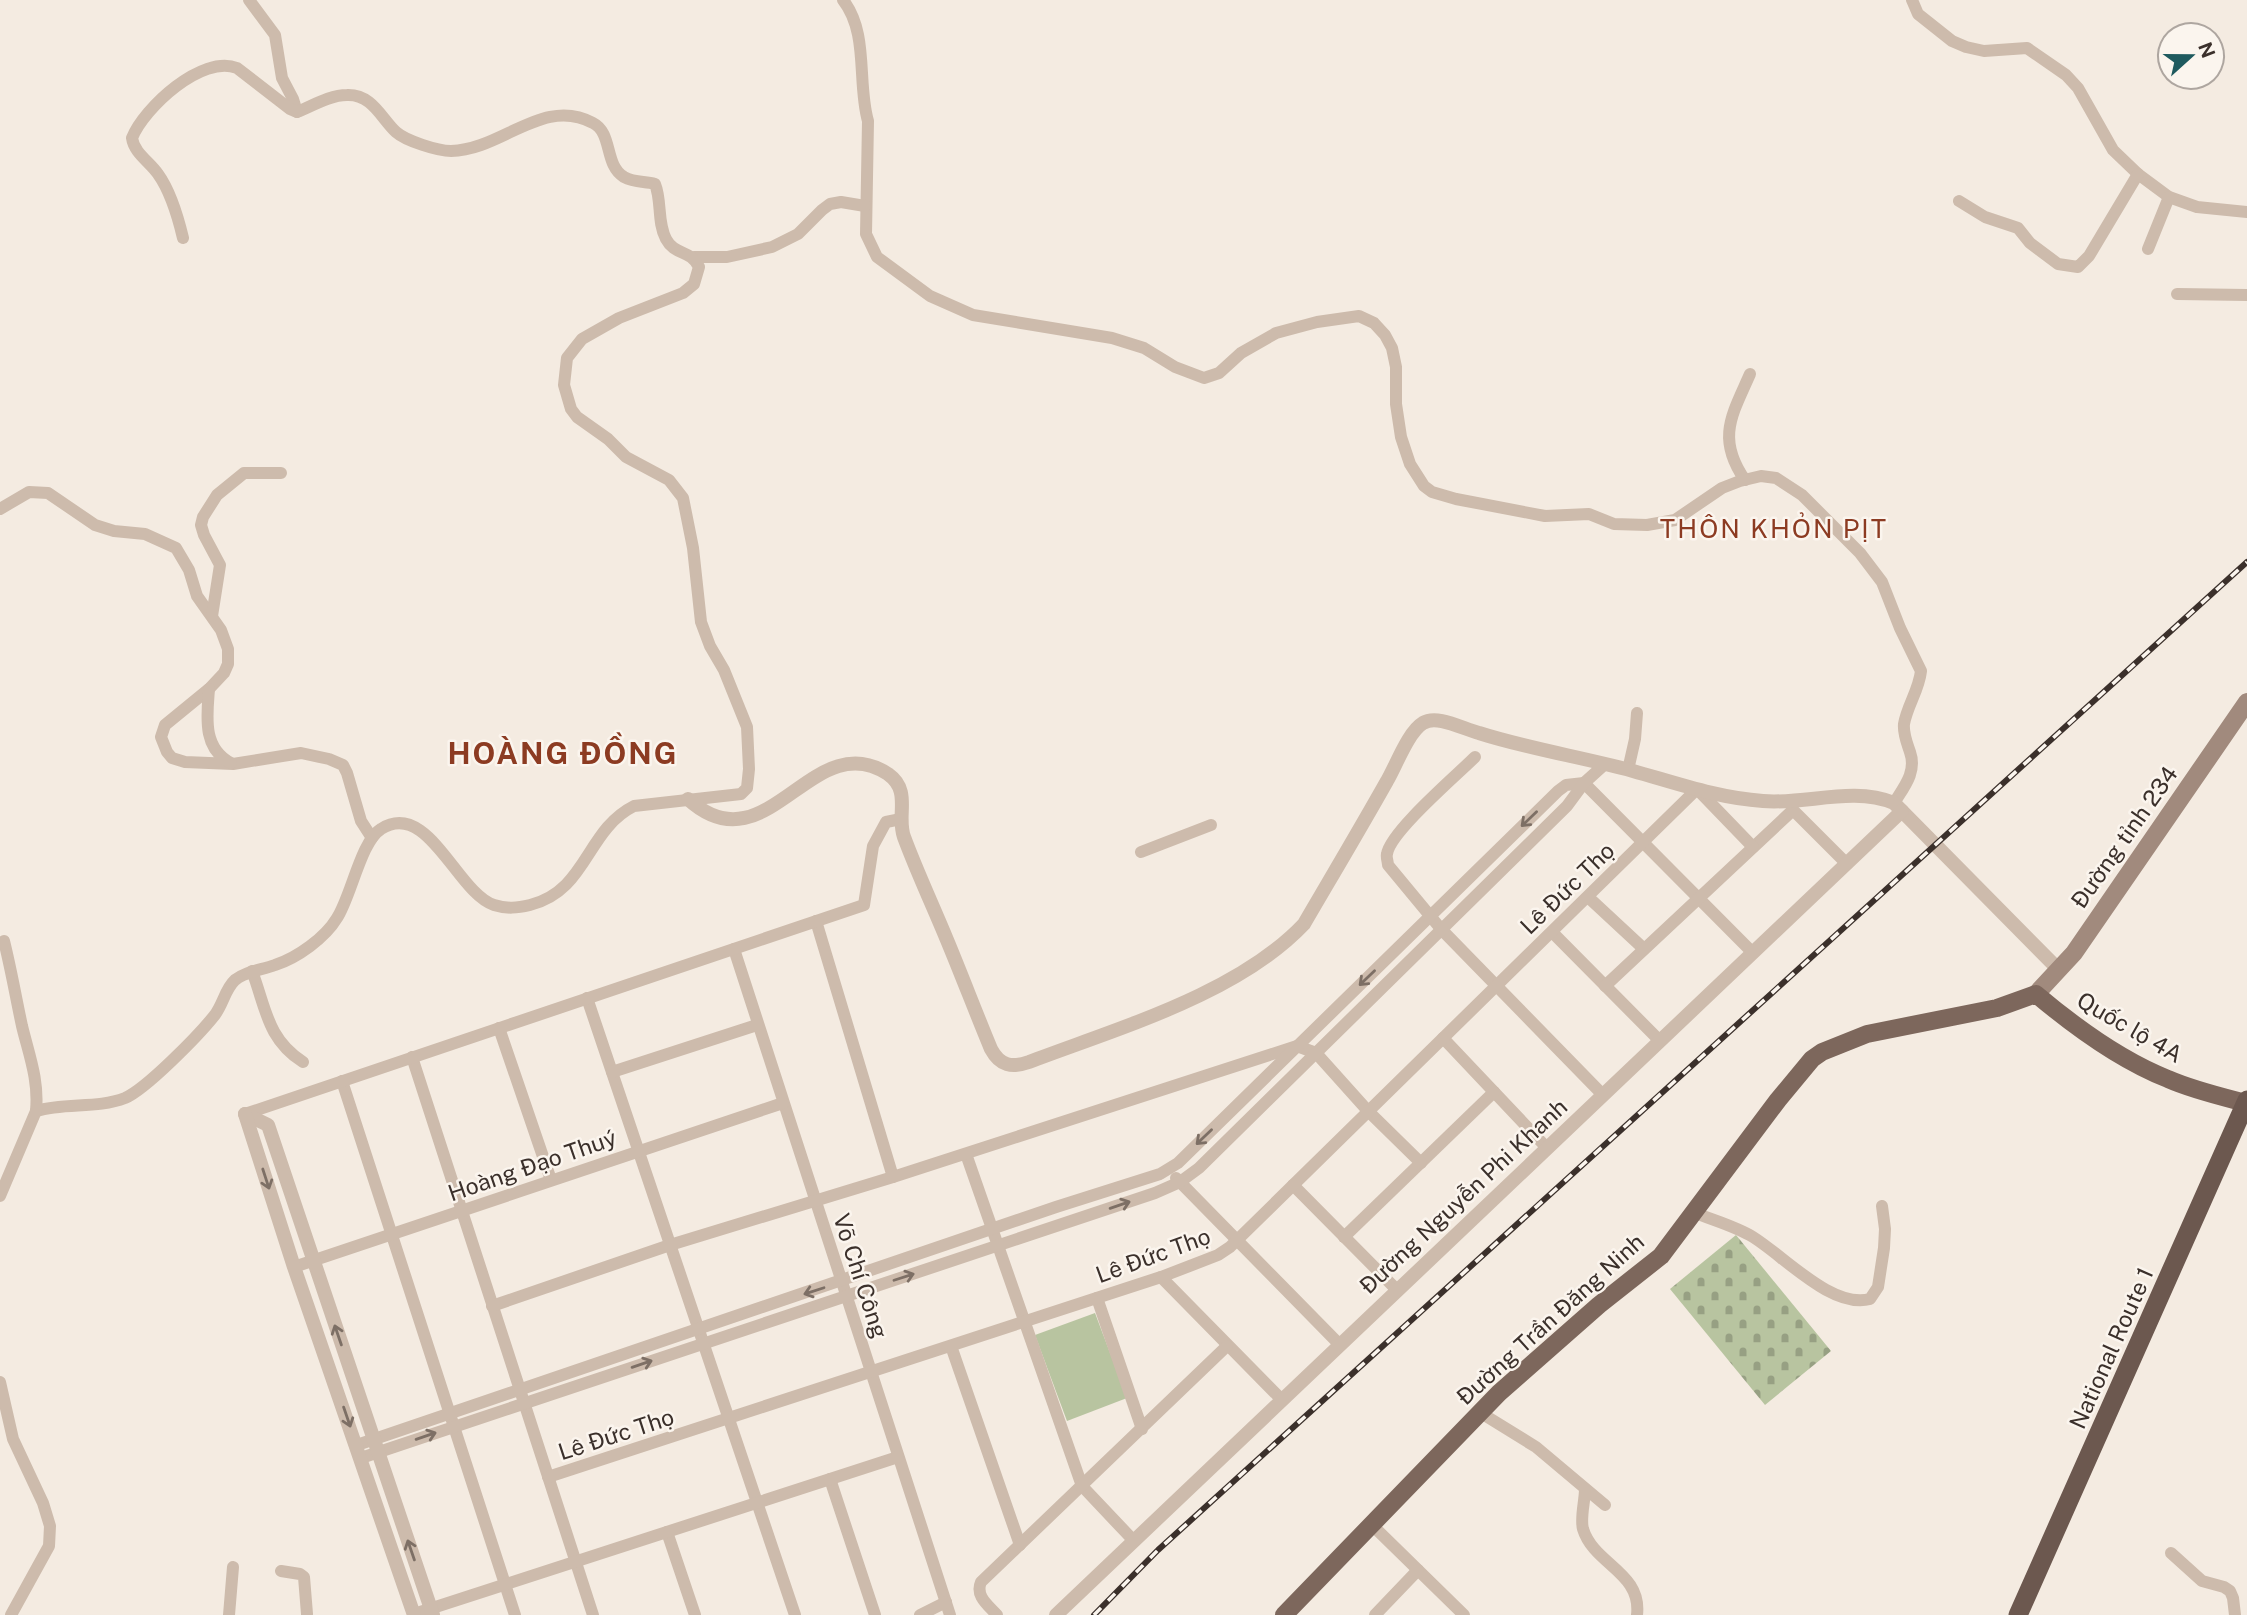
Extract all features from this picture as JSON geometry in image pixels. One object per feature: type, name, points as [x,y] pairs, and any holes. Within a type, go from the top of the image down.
[{"type":"highway","name":"National Route 1","points":[[2018,1615],[2247,1102]]},
{"type":"main road","name":"Đường tỉnh 234","points":[[2036,994],[2074,953],[2247,702]]},
{"type":"main road","name":"Quốc lộ 4A","points":[[2036,994],[2064,1018],[2140,1067],[2202,1092],[2247,1102]]},
{"type":"main road","name":"Đường Trần Đăng Ninh","points":[[1283,1615],[1543,1353],[1661,1255],[1812,1059],[1822,1052],[1867,1034],[1997,1008],[2036,994]]},
{"type":"street","points":[[249,0],[275,35],[282,78],[297,112]]},
{"type":"street","points":[[843,0],[856,26],[863,104],[868,121],[866,234],[877,257],[930,296],[972,315],[1112,338],[1144,348],[1175,367],[1204,378],[1219,373],[1241,354],[1276,332],[1354,316],[1374,323],[1385,334],[1392,348],[1396,367],[1398,425],[1410,464],[1424,486],[1442,495],[1545,516],[1589,514],[1614,524],[1655,525],[1675,520],[1722,488],[1762,476],[1776,478],[1802,495],[1860,553],[1882,582],[1921,671],[1904,723],[1912,761],[1908,784],[1898,807]]},
{"type":"street","points":[[1912,0],[1918,14],[1952,41],[1984,51],[2027,48],[2066,75],[2078,88],[2113,150],[2138,174],[2169,197],[2197,207],[2247,212]]},
{"type":"street","points":[[183,238],[178,218],[160,176],[133,144],[132,138],[145,114],[196,73],[220,65],[237,68],[274,98],[297,112]]},
{"type":"street","points":[[297,112],[329,99],[346,95],[358,96],[369,102],[397,134],[439,150],[451,151],[497,141],[528,123],[550,115],[594,123],[603,134],[615,169],[637,182],[655,184],[667,241],[674,249],[694,257],[727,257],[772,247],[798,234],[830,205],[841,202],[865,206]]},
{"type":"street","points":[[1959,201],[1984,217],[2018,228],[2029,243],[2058,264],[2078,267],[2089,256],[2138,174]]},
{"type":"street","points":[[2148,249],[2169,197]]},
{"type":"street","points":[[36,1111],[113,1101],[138,1091],[214,1016],[233,981],[252,971],[274,966],[301,951],[338,918],[372,838],[380,829],[404,823],[414,827],[434,842],[476,894],[492,904],[511,909],[545,901],[561,892],[618,814],[634,806],[741,794],[747,788],[747,727],[701,622],[693,548],[683,498],[669,480],[641,467],[608,439],[586,426],[571,410],[564,385],[567,358],[582,339],[619,318],[683,293],[694,284],[699,267],[694,257]]},
{"type":"street","points":[[2177,293],[2247,295]]},
{"type":"street","points":[[1745,480],[1727,438],[1728,427],[1750,374]]},
{"type":"street","points":[[212,615],[220,565],[204,535],[201,525],[203,517],[217,495],[244,473],[281,472]]},
{"type":"street","points":[[0,509],[29,492],[48,493],[95,525],[114,531],[145,534],[176,548],[193,580],[197,596],[221,630],[228,649],[228,664],[224,674],[209,689],[165,725],[162,730],[162,744],[172,758],[185,762],[233,764],[301,753],[340,764],[347,773],[364,828],[372,838]]},
{"type":"street","points":[[209,689],[207,732],[213,747],[222,758],[233,764]]},
{"type":"street","points":[[1628,770],[1637,713]]},
{"type":"street","points":[[688,799],[697,807],[711,813],[743,820],[762,813],[817,775],[837,766],[856,763],[877,768],[891,777],[902,791],[902,833],[990,1049],[1004,1064],[1017,1066],[1197,995],[1259,963],[1288,941],[1304,924],[1416,728],[1426,721],[1436,720],[1485,736],[1605,764],[1728,798],[1766,802],[1870,796],[1898,807],[2059,970]]},
{"type":"street","points":[[1475,757],[1419,811],[1393,841],[1387,853],[1392,872],[1441,929],[1603,1095]]},
{"type":"street","points":[[359,1451],[454,1427],[525,1404],[999,1247],[1155,1194],[1180,1182],[1199,1168],[1567,806],[1584,783],[1605,764]]},
{"type":"street","points":[[375,1446],[450,1413],[1168,1170],[1558,791],[1566,785],[1584,783]]},
{"type":"street","points":[[1584,783],[1753,953]]},
{"type":"street","points":[[1697,789],[1753,847]]},
{"type":"street","name":"Lê Đức Thọ","points":[[548,1478],[870,1374],[1161,1277],[1218,1255],[1236,1241],[1697,789]]},
{"type":"street","name":"Đường Nguyễn Phi Khanh","points":[[1056,1615],[1847,864],[1898,807]]},
{"type":"street","points":[[1605,986],[1793,810],[1847,864]]},
{"type":"street","points":[[245,1114],[864,905],[873,846],[886,822],[901,819]]},
{"type":"street","points":[[1141,852],[1211,825]]},
{"type":"street","points":[[1588,897],[1644,949]]},
{"type":"street","points":[[816,921],[893,1178]]},
{"type":"street","points":[[1552,932],[1660,1041]]},
{"type":"street","points":[[0,1196],[36,1111],[38,1097],[35,1071],[4,941]]},
{"type":"street","name":"Võ Chí Công","points":[[734,949],[948,1609]]},
{"type":"street","points":[[252,971],[273,1032],[289,1053],[303,1062]]},
{"type":"street","points":[[587,998],[795,1615]]},
{"type":"street","points":[[612,1072],[757,1025]]},
{"type":"street","points":[[499,1028],[551,1180]]},
{"type":"street","points":[[1443,1038],[1547,1148]]},
{"type":"street","points":[[492,1306],[670,1245],[893,1178],[1297,1046],[1316,1052],[1368,1111],[1421,1163]]},
{"type":"street","points":[[412,1058],[593,1615]]},
{"type":"street","points":[[342,1081],[515,1615]]},
{"type":"street","points":[[1344,1237],[1494,1092]]},
{"type":"street","name":"Hoàng Đạo Thuý","points":[[294,1267],[783,1103]]},
{"type":"street","points":[[245,1114],[268,1125],[432,1611]]},
{"type":"street","points":[[245,1114],[294,1267],[414,1614],[432,1611],[505,1584],[898,1457]]},
{"type":"street","points":[[966,1154],[1082,1486],[1133,1541]]},
{"type":"street","points":[[1168,1170],[1340,1345]]},
{"type":"street","points":[[1293,1185],[1397,1290]]},
{"type":"street","points":[[1693,1212],[1750,1235],[1824,1291],[1857,1303],[1870,1299],[1878,1287],[1885,1229],[1882,1206]]},
{"type":"street","points":[[1161,1277],[1282,1400]]},
{"type":"street","points":[[1097,1298],[1142,1429]]},
{"type":"street","points":[[951,1346],[1020,1545]]},
{"type":"street","points":[[997,1615],[981,1598],[979,1586],[1227,1346]]},
{"type":"street","points":[[0,1382],[13,1439],[38,1492],[50,1527],[49,1546],[11,1615]]},
{"type":"street","points":[[1481,1413],[1536,1447],[1605,1505]]},
{"type":"street","points":[[830,1479],[876,1615]]},
{"type":"street","points":[[1585,1489],[1583,1529],[1608,1562],[1632,1584],[1638,1600],[1637,1615]]},
{"type":"street","points":[[1371,1524],[1464,1615]]},
{"type":"street","points":[[667,1532],[695,1615]]},
{"type":"street","points":[[2171,1553],[2202,1581],[2230,1591],[2234,1598],[2235,1615]]},
{"type":"street","points":[[229,1615],[233,1567]]},
{"type":"street","points":[[1375,1615],[1418,1570]]},
{"type":"street","points":[[281,1571],[304,1577],[307,1614]]},
{"type":"street","points":[[920,1615],[948,1609]]},
{"type":"green space","points":[[1736,1235],[1831,1351],[1765,1405],[1670,1289]]},
{"type":"green space","points":[[1095,1313],[1127,1398],[1067,1421],[1035,1335]]},
{"type":"railway","points":[[1094,1615],[1158,1550],[2247,562]]},
{"type":"district","name":"THÔN KHỎN PỊT","points":[[1774,528]]},
{"type":"district","name":"HOÀNG ĐỒNG","points":[[563,753]]}]
